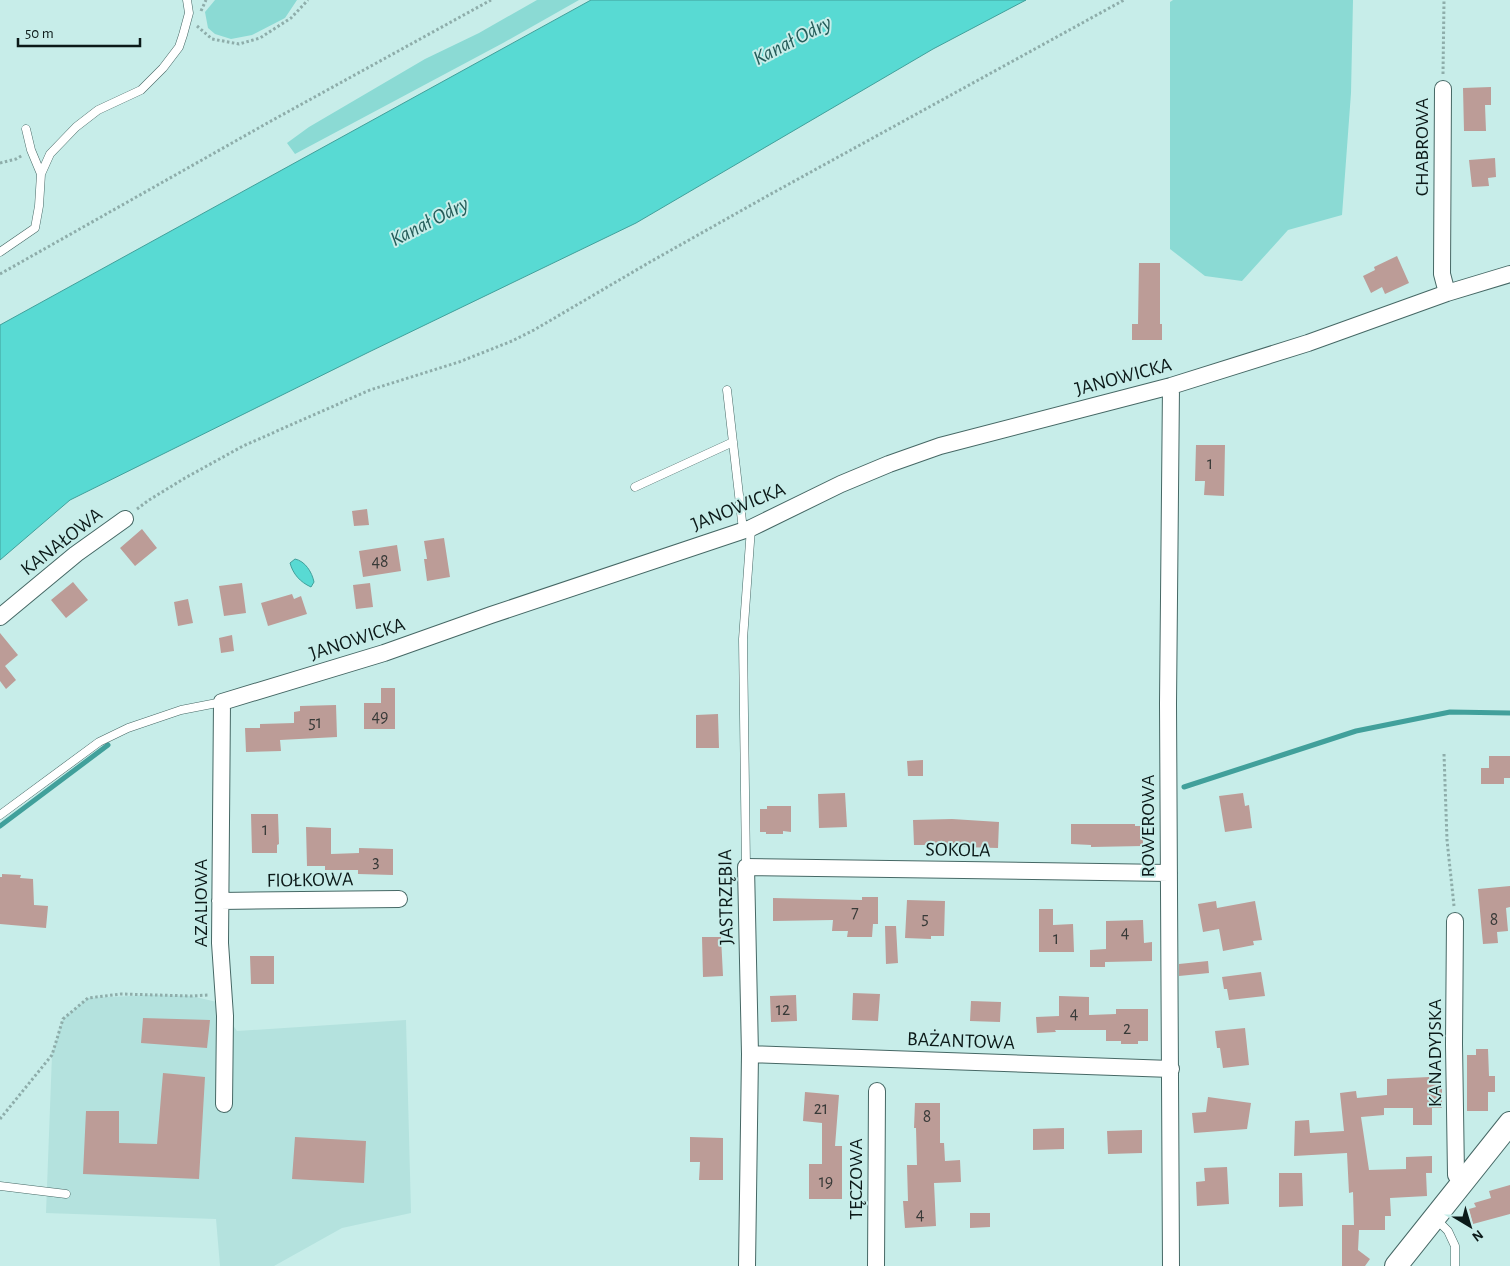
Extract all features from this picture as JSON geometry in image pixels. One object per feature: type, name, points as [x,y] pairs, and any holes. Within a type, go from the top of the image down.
[{"type":"street","name":"CHABROWA","points":[[1443,90],[1442,274],[1447,293]]},
{"type":"street","name":"JANOWICKA","points":[[222,702],[384,653],[747,529],[842,484],[897,461],[940,446],[1171,386],[1308,343],[1447,293],[1510,274]]},
{"type":"street","name":"ROWEROWA","points":[[1171,386],[1168,704],[1171,1266]]},
{"type":"street","name":"KANAŁOWA","points":[[0,616],[76,554],[124,519]]},
{"type":"street","name":"AZALIOWA","points":[[222,702],[220,943],[224,993],[224,1104]]},
{"type":"street","name":"SOKOLA","points":[[746,867],[1169,874]]},
{"type":"street","name":"JASTRZĘBIA","points":[[746,867],[750,1054],[747,1266]]},
{"type":"street","name":"FIOŁKOWA","points":[[220,901],[400,899]]},
{"type":"street","name":"KANADYJSKA","points":[[1455,921],[1456,1175],[1462,1183]]},
{"type":"street","name":"BAŻANTOWA","points":[[750,1054],[1171,1069]]},
{"type":"street","name":"TĘCZOWA","points":[[876,1266],[877,1091]]},
{"type":"street","points":[[1396,1266],[1510,1123]]},
{"type":"lane","points":[[0,252],[35,228],[39,206],[41,174],[50,154],[76,127],[98,110],[141,90],[163,68],[179,47],[189,14],[187,0]]},
{"type":"lane","points":[[26,129],[31,150],[41,174]]},
{"type":"lane","name":"JASTRZĘBIA","points":[[727,390],[747,529],[743,639],[746,867]]},
{"type":"lane","points":[[636,487],[733,442]]},
{"type":"lane","name":"JANOWICKA","points":[[0,815],[99,742],[128,728],[181,710],[222,702]]},
{"type":"lane","points":[[0,1186],[66,1194]]},
{"type":"lane","points":[[1435,1218],[1448,1231],[1455,1246],[1455,1266]]},
{"type":"path","points":[[186,24],[198,26],[212,39],[239,44],[260,38],[291,18],[308,0]]},
{"type":"path","points":[[0,274],[271,121],[491,0]]},
{"type":"path","points":[[124,519],[148,500],[243,446],[370,390],[459,362],[534,330],[760,200],[1124,0]]},
{"type":"path","name":"CHABROWA","points":[[1443,90],[1444,0]]},
{"type":"path","points":[[0,163],[16,159],[31,150]]},
{"type":"path","points":[[1444,754],[1447,840],[1455,921]]},
{"type":"path","points":[[0,1119],[52,1055],[63,1019],[88,998],[121,994],[191,996],[224,993]]},
{"type":"shaded area","points":[[215,0],[297,0],[285,18],[252,35],[231,39],[215,34],[208,28],[205,12]]},
{"type":"shaded area","points":[[537,0],[579,0],[503,43],[295,154],[287,143],[309,127],[425,59],[479,33]]},
{"type":"shaded area","points":[[1173,0],[1353,0],[1351,93],[1342,215],[1288,230],[1242,281],[1205,276],[1170,249],[1170,2]]},
{"type":"shaded area","points":[[151,995],[191,996],[217,1002],[237,1031],[406,1020],[411,1213],[342,1228],[274,1266],[220,1266],[216,1219],[46,1213],[52,1055],[63,1019],[88,998]]},
{"type":"water","name":"Kanał Odry","points":[[591,0],[1026,0],[933,49],[636,223],[70,500],[0,560],[0,325]]},
{"type":"water","points":[[295,559],[302,562],[312,574],[314,582],[311,587],[300,580],[293,571],[290,563]]},
{"type":"building","points":[[1491,87],[1491,105],[1485,105],[1486,131],[1464,131],[1463,88]]},
{"type":"building","points":[[1495,158],[1496,177],[1488,178],[1489,186],[1472,187],[1469,160]]},
{"type":"building","points":[[1397,256],[1409,283],[1385,294],[1382,287],[1371,293],[1363,276],[1375,270],[1374,267]]},
{"type":"building","points":[[1139,263],[1160,263],[1160,324],[1162,324],[1162,340],[1132,340],[1132,324],[1138,324]]},
{"type":"building","points":[[1196,445],[1225,445],[1224,496],[1204,495],[1205,481],[1195,481]]},
{"type":"building","points":[[367,509],[369,525],[354,526],[352,511]]},
{"type":"building","points":[[142,529],[157,548],[135,566],[120,548]]},
{"type":"building","points":[[444,538],[450,577],[427,581],[424,559],[427,559],[424,541]]},
{"type":"building","points":[[397,545],[401,571],[363,577],[359,551]]},
{"type":"building","points":[[73,582],[88,600],[66,618],[51,600]]},
{"type":"building","points":[[242,583],[246,613],[224,616],[219,586]]},
{"type":"building","points":[[370,583],[373,607],[356,609],[353,585]]},
{"type":"building","points":[[292,594],[294,599],[301,596],[307,614],[268,626],[261,603]]},
{"type":"building","points":[[188,599],[193,623],[178,626],[174,602]]},
{"type":"building","points":[[0,633],[18,655],[5,666],[16,680],[6,689],[0,681]]},
{"type":"building","points":[[232,635],[234,651],[221,653],[219,638]]},
{"type":"building","points":[[381,688],[395,688],[395,729],[364,729],[364,703],[381,703]]},
{"type":"building","points":[[336,705],[337,737],[280,740],[281,751],[246,752],[245,728],[260,728],[260,724],[294,723],[294,712],[300,711],[300,706]]},
{"type":"building","points":[[718,714],[719,748],[696,748],[696,715]]},
{"type":"building","points":[[1489,756],[1510,756],[1510,778],[1504,778],[1504,784],[1481,784],[1481,768],[1489,768]]},
{"type":"building","points":[[923,760],[923,776],[908,776],[907,761]]},
{"type":"building","points":[[845,793],[847,827],[819,828],[818,794]]},
{"type":"building","points":[[1243,793],[1245,806],[1249,805],[1252,828],[1225,832],[1219,796]]},
{"type":"building","points":[[767,806],[791,806],[791,832],[783,831],[783,834],[766,834],[766,832],[760,832],[760,809],[767,809]]},
{"type":"building","points":[[251,814],[278,814],[279,844],[277,845],[277,853],[252,853]]},
{"type":"building","points":[[952,819],[999,822],[998,848],[962,847],[962,845],[914,845],[913,820]]},
{"type":"building","points":[[1071,824],[1135,824],[1135,826],[1143,826],[1143,846],[1091,847],[1091,845],[1071,844]]},
{"type":"building","points":[[306,827],[331,828],[331,854],[359,853],[359,848],[393,849],[393,875],[358,874],[358,870],[325,870],[325,866],[307,866]]},
{"type":"building","points":[[2,874],[21,875],[20,878],[33,879],[34,905],[48,906],[46,928],[0,924],[0,877],[2,877]]},
{"type":"building","points":[[1510,886],[1510,907],[1506,908],[1508,931],[1497,932],[1498,943],[1483,944],[1478,889]]},
{"type":"building","points":[[862,897],[878,897],[878,924],[873,924],[872,937],[847,937],[848,931],[832,931],[833,920],[773,921],[773,898],[862,900]]},
{"type":"building","points":[[907,900],[945,901],[944,936],[931,936],[931,939],[905,938]]},
{"type":"building","points":[[1216,901],[1217,908],[1255,901],[1262,940],[1253,941],[1254,945],[1223,951],[1219,929],[1203,932],[1198,904]]},
{"type":"building","points":[[1039,909],[1053,909],[1053,925],[1073,924],[1074,952],[1039,952]]},
{"type":"building","points":[[1143,920],[1144,943],[1152,942],[1152,961],[1105,962],[1105,967],[1090,967],[1090,950],[1106,949],[1106,921]]},
{"type":"building","points":[[885,926],[896,926],[898,963],[886,964]]},
{"type":"building","points":[[702,937],[721,937],[723,976],[703,977]]},
{"type":"building","points":[[250,956],[274,956],[274,984],[251,984]]},
{"type":"building","points":[[1208,961],[1209,973],[1179,976],[1179,964]]},
{"type":"building","points":[[1261,972],[1265,996],[1229,1000],[1227,989],[1224,989],[1222,977]]},
{"type":"building","points":[[853,993],[880,994],[878,1021],[852,1020]]},
{"type":"building","points":[[796,995],[797,1021],[771,1022],[770,996]]},
{"type":"building","points":[[1059,996],[1089,997],[1089,1015],[1116,1014],[1116,1009],[1148,1009],[1148,1041],[1138,1041],[1138,1044],[1121,1044],[1121,1041],[1106,1041],[1106,1030],[1055,1030],[1056,1032],[1037,1033],[1036,1017],[1059,1016]]},
{"type":"building","points":[[971,1001],[1001,1002],[1000,1022],[970,1021]]},
{"type":"building","points":[[143,1018],[210,1020],[207,1048],[141,1043]]},
{"type":"building","points":[[1245,1028],[1249,1065],[1223,1068],[1220,1048],[1217,1048],[1215,1031]]},
{"type":"building","points":[[1476,1049],[1488,1049],[1489,1076],[1495,1076],[1495,1092],[1488,1092],[1488,1111],[1467,1111],[1467,1055],[1476,1055]]},
{"type":"building","points":[[163,1073],[205,1077],[199,1179],[83,1174],[86,1111],[119,1111],[119,1143],[157,1144]]},
{"type":"building","points":[[1429,1077],[1430,1080],[1442,1080],[1442,1108],[1432,1108],[1432,1125],[1413,1125],[1413,1108],[1384,1108],[1384,1115],[1361,1117],[1369,1170],[1406,1169],[1406,1157],[1432,1156],[1432,1173],[1426,1173],[1427,1196],[1390,1198],[1391,1216],[1385,1216],[1385,1230],[1359,1230],[1358,1250],[1370,1259],[1365,1266],[1342,1266],[1342,1225],[1354,1225],[1353,1192],[1349,1193],[1347,1153],[1294,1156],[1295,1121],[1309,1120],[1310,1133],[1344,1131],[1340,1093],[1356,1091],[1357,1098],[1387,1095],[1387,1079]]},
{"type":"building","points":[[805,1092],[839,1095],[835,1146],[842,1146],[842,1199],[809,1199],[809,1164],[822,1164],[822,1123],[803,1121]]},
{"type":"building","points":[[1208,1097],[1251,1103],[1247,1129],[1194,1133],[1192,1113],[1206,1112]]},
{"type":"building","points":[[915,1103],[940,1103],[940,1143],[944,1143],[945,1161],[960,1160],[961,1182],[934,1183],[936,1226],[905,1228],[903,1201],[908,1201],[907,1165],[917,1165],[916,1128],[914,1128]]},
{"type":"building","points":[[1064,1128],[1064,1149],[1033,1150],[1033,1129]]},
{"type":"building","points":[[1142,1130],[1142,1153],[1108,1154],[1107,1131]]},
{"type":"building","points":[[295,1137],[366,1141],[364,1183],[292,1179]]},
{"type":"building","points":[[690,1137],[723,1138],[723,1180],[699,1180],[700,1162],[690,1162]]},
{"type":"building","points":[[1227,1167],[1229,1204],[1197,1206],[1196,1182],[1205,1181],[1204,1168]]},
{"type":"building","points":[[1279,1173],[1302,1173],[1303,1206],[1279,1207]]},
{"type":"building","points":[[1510,1185],[1510,1214],[1473,1224],[1469,1209],[1476,1207],[1474,1203],[1491,1198],[1489,1191]]},
{"type":"building","points":[[970,1213],[990,1213],[990,1227],[970,1228]]},
{"type":"waterway","points":[[1184,787],[1356,731],[1450,712],[1510,713]]},
{"type":"waterway","points":[[0,826],[108,745]]}]
